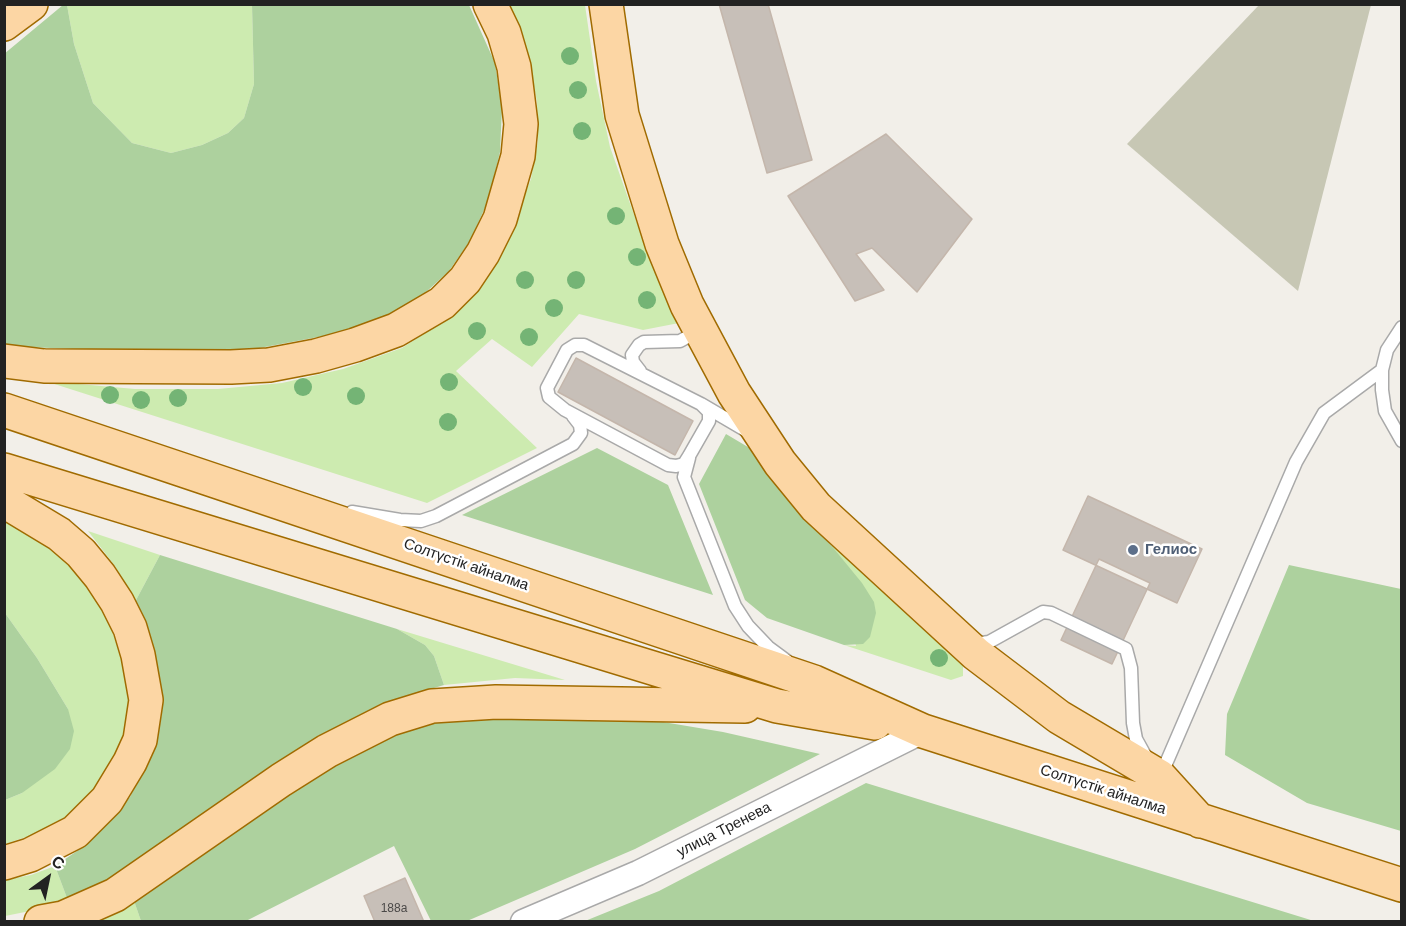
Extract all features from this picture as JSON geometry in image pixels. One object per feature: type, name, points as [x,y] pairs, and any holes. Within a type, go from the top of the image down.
[{"type":"main road","points":[[4,24],[31,4]]},
{"type":"main road","points":[[4,361],[44,366],[231,367],[269,365],[316,356],[355,345],[396,330],[442,303],[465,280],[483,253],[500,219],[518,156],[521,124],[514,67],[504,33],[490,4]]},
{"type":"main road","points":[[606,4],[622,115],[662,244],[693,316],[734,393],[780,463],[816,507],[955,635],[1015,685],[1151,790],[1201,822],[1401,885]]},
{"type":"main road","name":"Солтүстік айналма","points":[[4,410],[814,682],[923,731]]},
{"type":"main road","name":"Солтүстік айналма","points":[[4,470],[777,706],[923,731],[1151,790]]},
{"type":"main road","points":[[4,501],[59,534],[81,553],[100,576],[130,628],[138,655],[146,700],[140,740],[130,762],[107,800],[75,832],[30,855],[4,862]]},
{"type":"main road","points":[[41,921],[63,918],[115,895],[281,780],[327,751],[390,719],[432,706],[496,702],[676,707],[777,706]]},
{"type":"street","name":"улица Тренева","points":[[523,921],[638,873],[923,731]]},
{"type":"lane","points":[[646,375],[633,362],[634,350],[644,342],[685,339],[694,330],[693,316]]},
{"type":"lane","points":[[1401,327],[1388,350],[1382,370],[1385,411],[1401,441]]},
{"type":"lane","points":[[255,495],[400,520],[422,520],[436,516],[573,444],[581,433],[580,425],[549,397],[547,388],[562,357],[575,345],[593,347],[745,429],[780,463]]},
{"type":"lane","points":[[1151,790],[1296,462],[1324,413],[1382,370]]},
{"type":"lane","points":[[565,410],[668,465],[684,464],[689,456],[710,417],[701,404]]},
{"type":"lane","points":[[689,456],[684,477],[735,606],[768,647],[814,682]]},
{"type":"lane","points":[[955,635],[967,642],[982,644],[1043,612],[1051,613],[1126,650],[1131,668],[1133,723],[1151,790]]},
{"type":"shaded area","points":[[1259,5],[1371,5],[1298,291],[1127,144]]},
{"type":"green space","points":[[63,5],[67,5],[74,44],[93,103],[132,143],[171,153],[202,145],[228,133],[244,118],[254,84],[252,5],[469,5],[495,63],[502,108],[500,152],[488,201],[470,241],[449,271],[425,293],[388,315],[350,331],[249,350],[119,351],[5,346],[4,54]]},
{"type":"green space","points":[[67,5],[252,5],[254,84],[244,118],[228,133],[202,145],[171,153],[132,143],[93,103],[74,44]]},
{"type":"green space","points":[[509,5],[585,5],[596,81],[610,147],[644,243],[679,323],[643,330],[579,314],[532,367],[492,339],[456,371],[537,448],[427,503],[45,381],[135,389],[218,389],[282,383],[343,369],[402,348],[445,320],[474,294],[499,260],[531,179],[538,141],[537,102],[527,51]]},
{"type":"green space","points":[[726,434],[753,450],[862,583],[874,602],[876,613],[870,637],[863,644],[844,645],[767,618],[745,600],[699,484]]},
{"type":"green space","points":[[597,448],[668,485],[713,595],[462,515]]},
{"type":"green space","points":[[4,516],[35,535],[66,562],[89,587],[110,625],[123,663],[129,702],[127,730],[114,764],[98,788],[76,810],[44,831],[5,844],[5,800],[22,793],[68,709],[37,658],[5,613]]},
{"type":"green space","points":[[88,531],[160,555],[135,602],[115,566]]},
{"type":"green space","points":[[831,542],[957,656],[963,665],[963,676],[951,680],[844,645],[856,646]]},
{"type":"green space","points":[[160,555],[397,629],[425,645],[434,656],[444,685],[417,693],[371,713],[100,886],[67,898],[55,866],[80,849],[130,797],[158,737],[163,704],[158,669],[150,639],[135,602]]},
{"type":"green space","points":[[1289,565],[1401,589],[1401,831],[1307,803],[1225,755],[1227,714]]},
{"type":"green space","points":[[5,613],[37,658],[68,709],[74,731],[70,749],[55,769],[22,793],[5,800]]},
{"type":"green space","points":[[397,629],[565,680],[515,678],[444,685],[434,656],[425,645]]},
{"type":"green space","points":[[460,717],[639,718],[723,732],[820,754],[635,849],[467,921],[431,921],[394,846],[246,921],[141,921],[132,895],[344,758],[389,734],[424,723]]},
{"type":"green space","points":[[866,783],[1314,921],[585,921],[659,891]]},
{"type":"green space","points":[[55,866],[67,898],[30,911],[5,916],[5,880],[31,875]]},
{"type":"green space","points":[[132,895],[141,921],[88,922]]},
{"type":"building","points":[[719,4],[768,4],[812,160],[767,173]]},
{"type":"building","points":[[886,134],[972,219],[917,292],[872,248],[856,254],[884,290],[855,301],[788,196]]},
{"type":"building","points":[[576,358],[693,421],[675,455],[558,392]]},
{"type":"building","name":"Гелиос","points":[[1088,496],[1202,549],[1177,603],[1063,550]]},
{"type":"building","points":[[1099,559],[1150,583],[1112,664],[1061,640]]},
{"type":"building","points":[[405,878],[424,922],[375,922],[364,896]]},
{"type":"place","name":"Гелиос","points":[[1133,550]]}]
